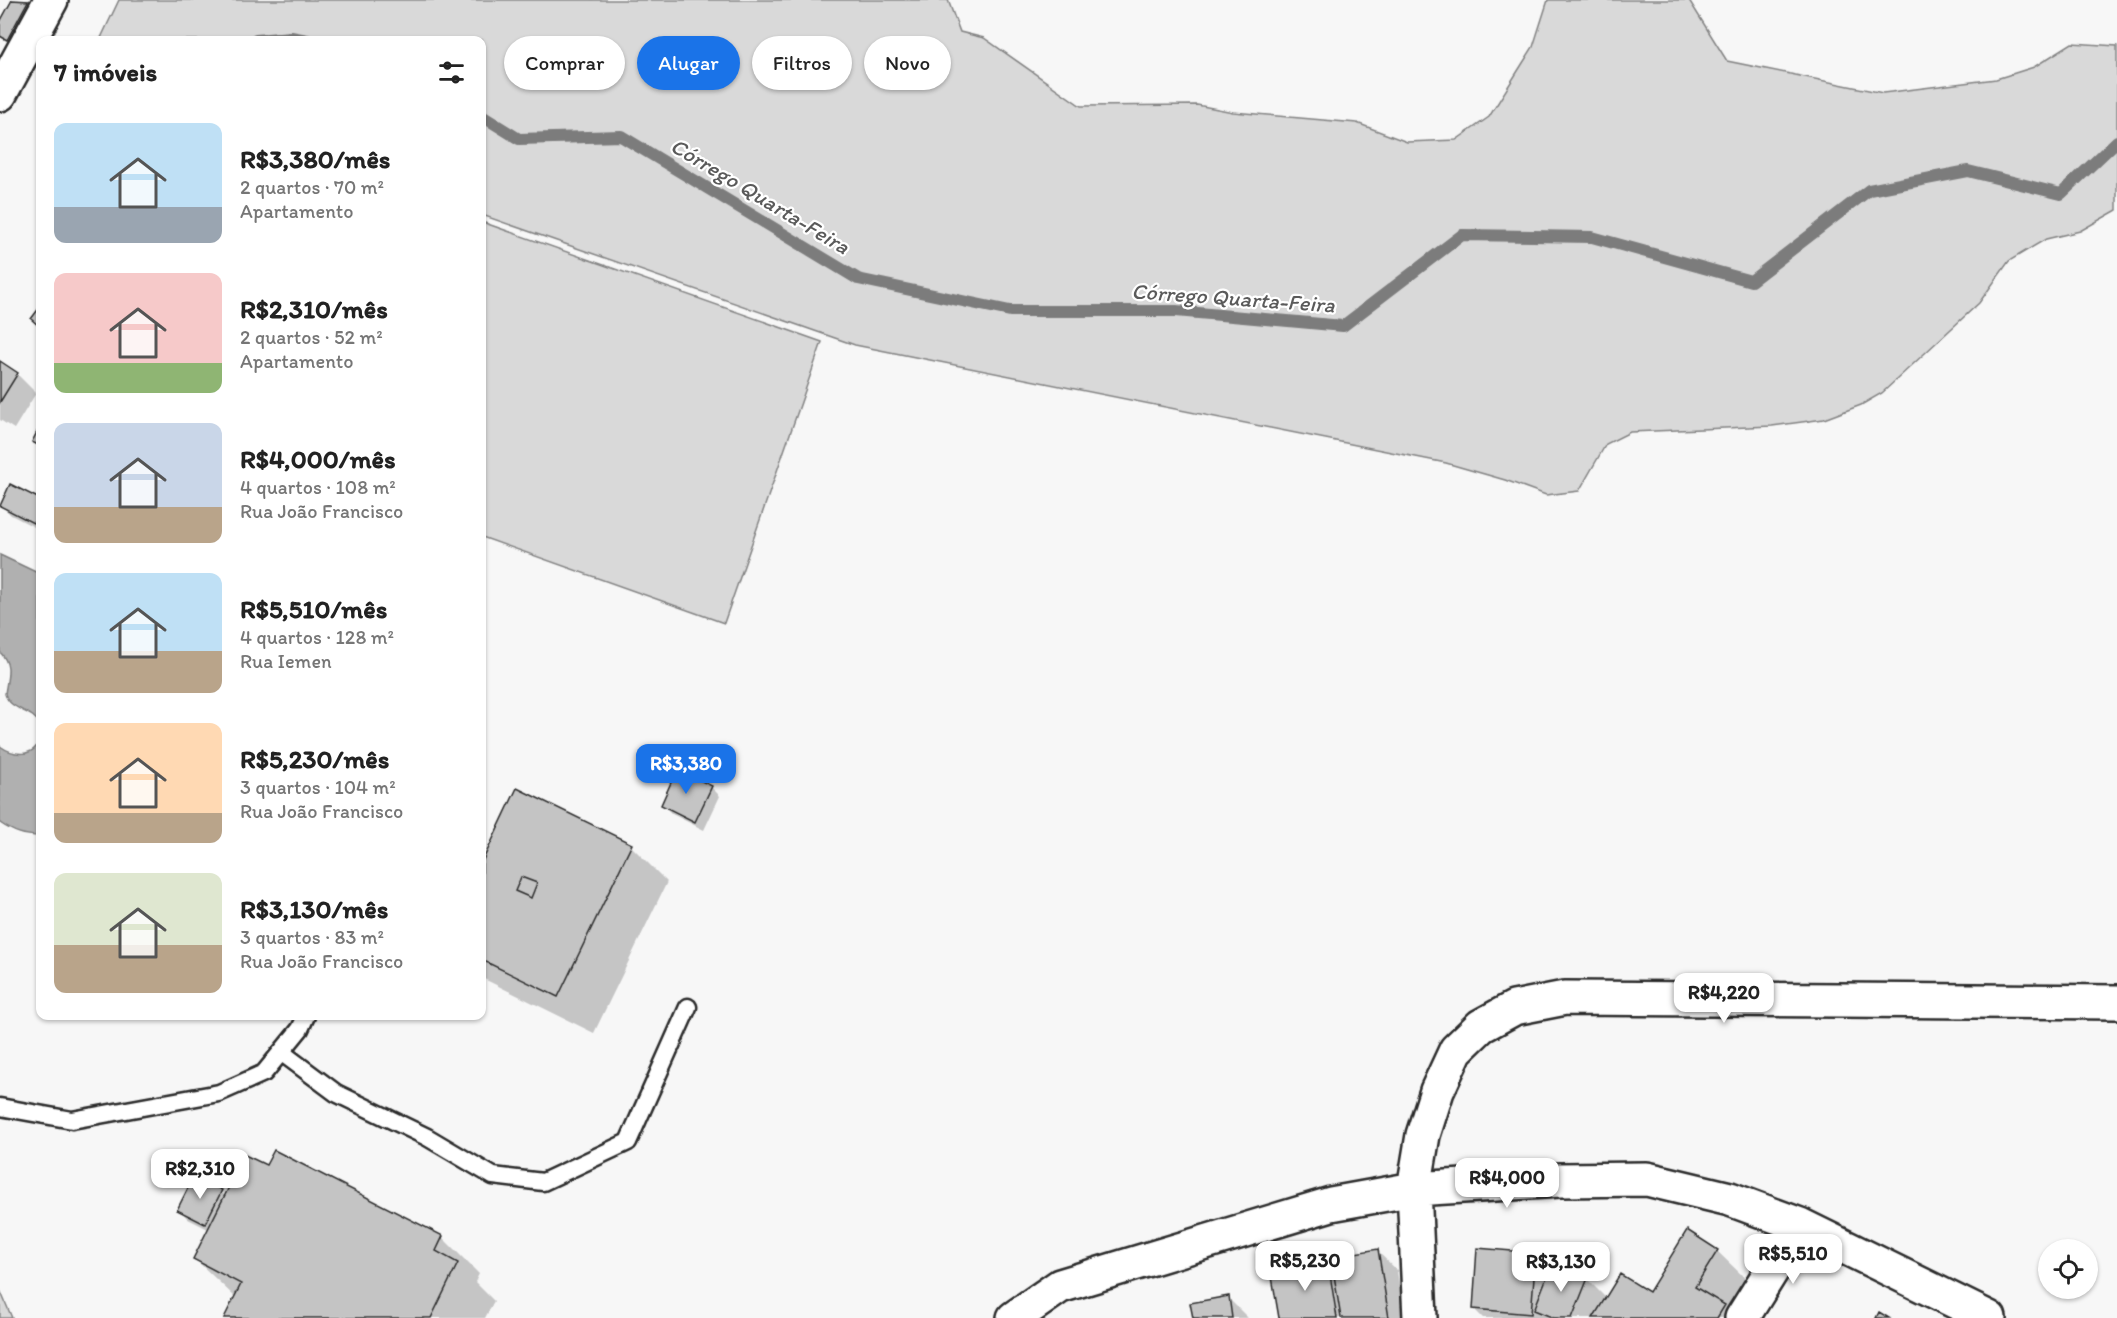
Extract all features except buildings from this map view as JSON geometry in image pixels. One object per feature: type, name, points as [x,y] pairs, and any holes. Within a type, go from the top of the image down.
[{"type":"street","points":[[0,94],[51,0]]},
{"type":"street","points":[[1420,1318],[1414,1189],[1423,1135],[1437,1091],[1456,1050],[1481,1026],[1514,1008],[1564,998],[2117,1002]]},
{"type":"street","points":[[1014,1318],[1060,1286],[1331,1204],[1414,1189],[1560,1180],[1647,1179],[1730,1199],[1800,1225],[1989,1318]]},
{"type":"street","points":[[1742,1318],[1800,1225]]},
{"type":"lane","points":[[281,1052],[336,1093],[427,1137],[493,1176],[543,1182],[628,1142],[688,1007]]},
{"type":"lane","points":[[0,1107],[72,1120],[219,1093],[264,1073],[300,1029],[304,1020]]},
{"type":"shaded area","points":[[119,0],[948,0],[960,32],[984,38],[1081,106],[1197,105],[1233,112],[1357,123],[1407,142],[1456,140],[1489,117],[1533,47],[1548,0],[1689,0],[1727,61],[1883,93],[1996,79],[2034,67],[2072,43],[2117,46],[2117,210],[2080,231],[2046,239],[2009,261],[1979,303],[1882,393],[1861,405],[1824,419],[1772,426],[1630,432],[1606,444],[1579,491],[1546,495],[1446,463],[855,345],[486,216],[486,36],[102,36]]},
{"type":"shaded area","points":[[486,223],[822,342],[724,623],[486,538]]},
{"type":"shaded area","points":[[0,555],[36,572],[36,719],[8,700],[5,694],[8,667],[0,652]]},
{"type":"shaded area","points":[[0,746],[17,753],[33,750],[36,746],[36,836],[19,833],[0,823]]},
{"type":"shaded area","points":[[0,1290],[12,1318],[0,1318]]},
{"type":"waterway","name":"Córrego Quarta-Feira","points":[[486,118],[519,139],[621,136],[858,279],[1010,311],[1176,311],[1343,326],[1462,235],[1592,237],[1751,281],[1869,190],[1968,171],[2061,194],[2117,141]]}]
